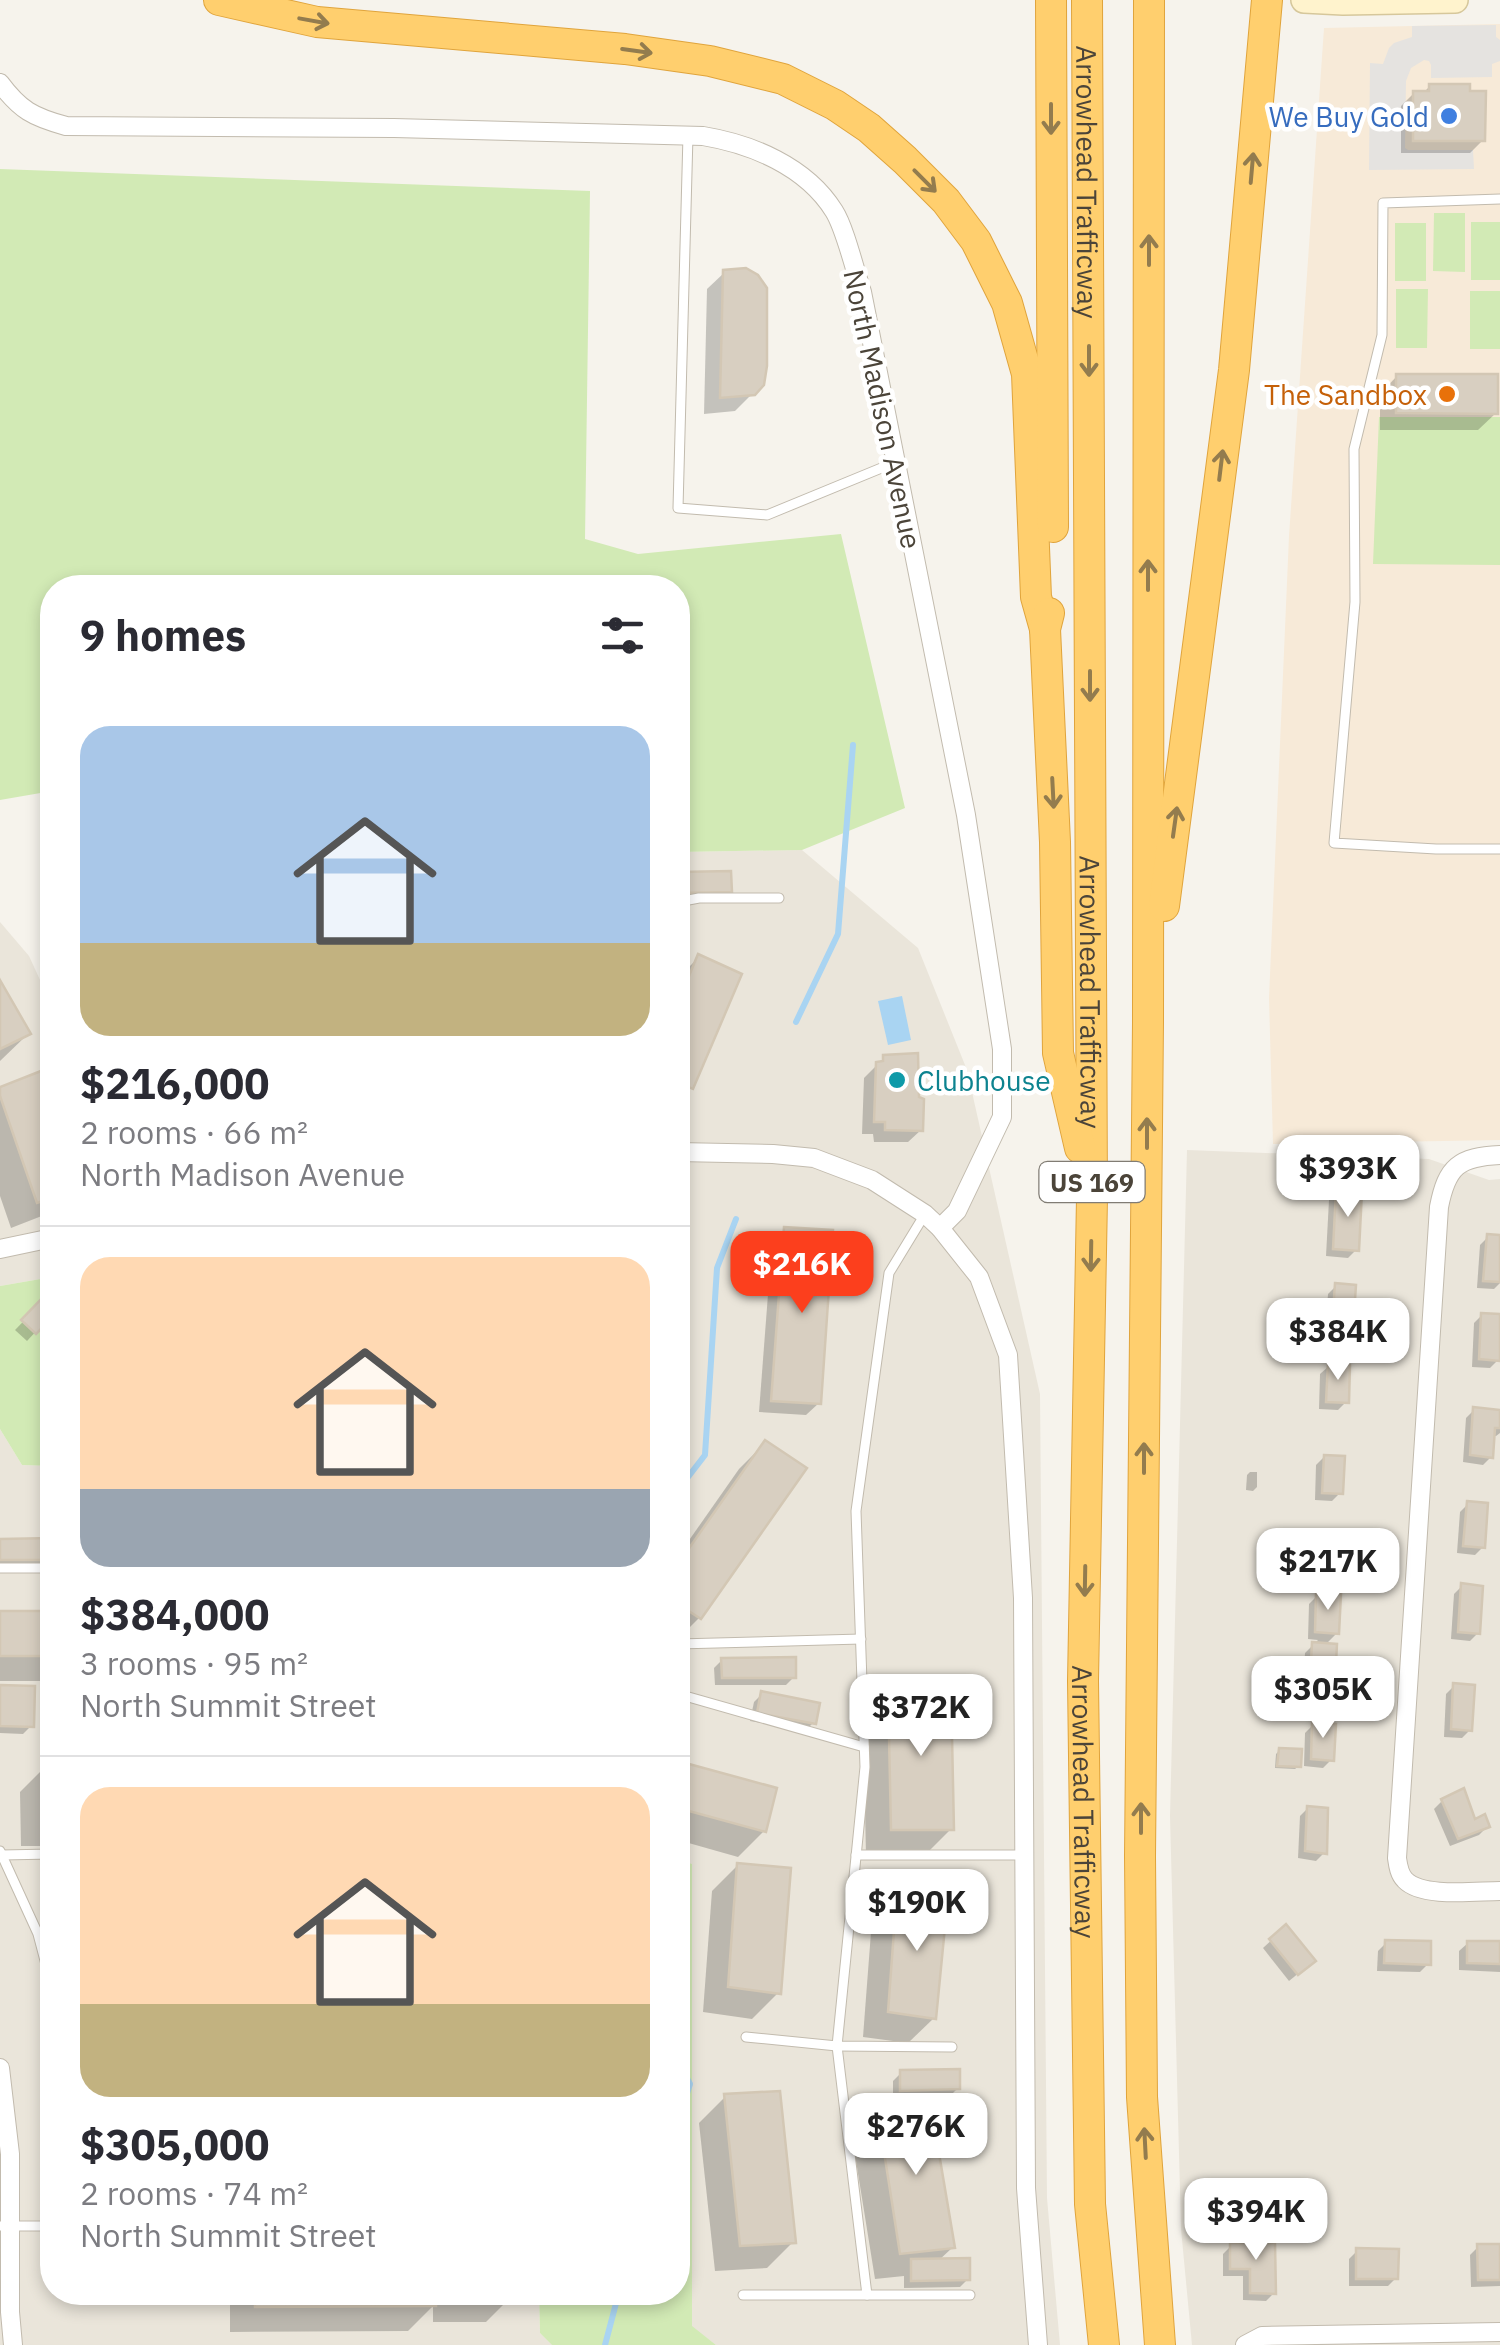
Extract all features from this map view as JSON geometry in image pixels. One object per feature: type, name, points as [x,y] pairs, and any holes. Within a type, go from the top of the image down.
[{"type":"highway","points":[[219,0],[317,22],[624,49],[710,61],[783,79],[836,104],[868,128],[946,201],[976,240],[1007,303],[1027,374],[1036,598],[1045,628],[1055,842],[1058,1054],[1092,1198]]},
{"type":"highway","points":[[1045,628],[1053,598],[1051,0]]},
{"type":"highway","name":"Arrowhead Trafficway","points":[[1087,0],[1092,1198],[1084,1740],[1090,2204],[1104,2345]]},
{"type":"highway","name":"Arrowhead Trafficway","points":[[1149,0],[1148,1022],[1140,1836],[1142,2078],[1160,2345]]},
{"type":"highway","points":[[1148,1022],[1234,370],[1267,0]]},
{"type":"main road","points":[[1304,0],[1456,0]]},
{"type":"street","name":"North Madison Avenue","points":[[0,83],[15,103],[38,119],[66,126],[688,134],[729,140],[779,161],[801,176],[836,212],[862,292],[896,462],[975,864],[1002,1049],[1002,1117],[957,1211],[940,1228]]},
{"type":"street","points":[[690,1152],[814,1158],[872,1180],[925,1214],[980,1277],[1008,1355],[1023,1598],[1026,2188],[1038,2345]]},
{"type":"street","points":[[1500,1155],[1464,1160],[1452,1169],[1439,1207],[1397,1858],[1407,1882],[1430,1891],[1500,1892]]},
{"type":"street","points":[[0,1249],[40,1241]]},
{"type":"street","points":[[0,2068],[10,2154],[5,2226],[13,2345]]},
{"type":"street","points":[[1245,2345],[1262,2336],[1500,2332]]},
{"type":"lane","points":[[688,134],[678,508],[767,515],[896,462]]},
{"type":"lane","points":[[1500,200],[1383,203],[1382,335],[1354,448],[1355,602],[1334,844],[1500,849]]},
{"type":"lane","points":[[690,900],[779,898]]},
{"type":"lane","points":[[867,2295],[837,2046],[865,1767],[856,1512],[888,1274],[925,1214]]},
{"type":"lane","points":[[0,1568],[40,1568]]},
{"type":"lane","points":[[690,1644],[860,1638]]},
{"type":"lane","points":[[690,1697],[864,1747]]},
{"type":"lane","points":[[40,1854],[1,1853],[40,1942]]},
{"type":"lane","points":[[856,1855],[1025,1855]]},
{"type":"lane","points":[[746,2037],[837,2046],[952,2047]]},
{"type":"lane","points":[[5,2226],[40,2226]]},
{"type":"lane","points":[[743,2295],[970,2295]]},
{"type":"shaded area","points":[[1500,24],[1500,1140],[1273,1144],[1269,998],[1289,536],[1324,28]]},
{"type":"shaded area","points":[[1496,25],[1500,61],[1492,64],[1492,77],[1431,78],[1431,65],[1424,60],[1411,68],[1406,81],[1405,148],[1473,150],[1474,169],[1369,170],[1370,63],[1383,64],[1394,43],[1412,37],[1412,26]]},
{"type":"shaded area","points":[[802,850],[918,948],[967,1070],[1040,1394],[1047,2198],[1060,2345],[716,2345],[692,2327],[690,852]]},
{"type":"shaded area","points":[[0,922],[29,956],[40,980],[40,1279],[0,1286]]},
{"type":"shaded area","points":[[1187,1150],[1429,1159],[1489,1180],[1500,1179],[1500,2345],[1192,2345],[1181,2229],[1170,1816]]},
{"type":"shaded area","points":[[0,1429],[22,1465],[40,1466],[40,2305],[539,2305],[540,2333],[552,2345],[0,2345]]},
{"type":"green space","points":[[0,169],[590,191],[585,539],[638,554],[841,534],[905,808],[802,850],[690,852],[690,575],[40,575],[40,793],[0,800]]},
{"type":"green space","points":[[1434,213],[1465,213],[1465,272],[1433,271]]},
{"type":"green space","points":[[1471,222],[1500,222],[1500,280],[1471,280]]},
{"type":"green space","points":[[1395,223],[1426,223],[1426,281],[1395,281]]},
{"type":"green space","points":[[1396,289],[1428,289],[1427,348],[1396,348]]},
{"type":"green space","points":[[1470,291],[1500,291],[1500,349],[1470,349]]},
{"type":"green space","points":[[1379,417],[1500,417],[1500,565],[1373,564]]},
{"type":"green space","points":[[40,1279],[40,1466],[22,1465],[0,1429],[0,1286]]},
{"type":"green space","points":[[692,1864],[692,2326],[716,2345],[552,2345],[540,2333],[539,2305],[690,2305]]},
{"type":"water","points":[[902,996],[911,1040],[888,1045],[878,1001]]},
{"type":"building","name":"We Buy Gold","points":[[1429,84],[1470,84],[1470,91],[1486,91],[1485,141],[1413,141],[1413,91],[1429,91]]},
{"type":"building","points":[[746,268],[758,275],[767,288],[764,385],[755,395],[720,398],[723,270]]},
{"type":"building","name":"The Sandbox","points":[[1396,374],[1498,374],[1498,414],[1396,413]]},
{"type":"building","points":[[731,871],[732,892],[690,893],[690,872]]},
{"type":"building","points":[[698,954],[742,974],[693,1089],[690,1088],[690,974]]},
{"type":"building","points":[[0,980],[31,1034],[0,1049]]},
{"type":"building","name":"Clubhouse","points":[[918,1053],[919,1097],[924,1099],[923,1131],[885,1130],[885,1122],[874,1122],[876,1062],[883,1061],[883,1055]]},
{"type":"building","points":[[40,1071],[37,1203],[0,1096],[0,1087]]},
{"type":"building","points":[[1336,1190],[1362,1191],[1359,1251],[1333,1249]]},
{"type":"building","points":[[784,1227],[833,1230],[821,1404],[771,1401]]},
{"type":"building","points":[[1487,1234],[1500,1235],[1500,1282],[1483,1281]]},
{"type":"building","points":[[1335,1283],[1356,1285],[1353,1329],[1332,1328]]},
{"type":"building","points":[[40,1300],[40,1330],[36,1334],[21,1320]]},
{"type":"building","points":[[1481,1313],[1500,1314],[1500,1361],[1479,1359]]},
{"type":"building","points":[[1328,1363],[1350,1365],[1349,1403],[1326,1402]]},
{"type":"building","points":[[1473,1407],[1500,1410],[1493,1458],[1470,1455]]},
{"type":"building","points":[[765,1440],[807,1468],[701,1619],[690,1612],[690,1547]]},
{"type":"building","points":[[1324,1455],[1345,1456],[1343,1494],[1322,1493]]},
{"type":"building","points":[[1467,1501],[1488,1503],[1485,1548],[1463,1546]]},
{"type":"building","points":[[1322,1532],[1344,1533],[1342,1579],[1319,1578]]},
{"type":"building","points":[[40,1538],[40,1560],[0,1560],[0,1539]]},
{"type":"building","points":[[1461,1583],[1483,1586],[1480,1634],[1458,1632]]},
{"type":"building","points":[[1316,1594],[1341,1594],[1339,1634],[1315,1632]]},
{"type":"building","points":[[0,1611],[40,1611],[40,1656],[0,1656]]},
{"type":"building","points":[[1312,1642],[1337,1644],[1335,1683],[1310,1682]]},
{"type":"building","points":[[796,1657],[796,1678],[722,1678],[721,1658]]},
{"type":"building","points":[[1453,1683],[1475,1685],[1472,1731],[1451,1729]]},
{"type":"building","points":[[0,1685],[35,1686],[34,1727],[0,1726]]},
{"type":"building","points":[[888,1687],[951,1689],[954,1830],[891,1830]]},
{"type":"building","points":[[761,1691],[820,1703],[816,1724],[757,1713]]},
{"type":"building","points":[[1312,1722],[1336,1724],[1334,1761],[1311,1759]]},
{"type":"building","points":[[1279,1748],[1302,1749],[1301,1767],[1277,1766]]},
{"type":"building","points":[[690,1764],[777,1788],[766,1832],[690,1811]]},
{"type":"building","points":[[1464,1788],[1475,1819],[1485,1814],[1490,1827],[1458,1839],[1441,1799]]},
{"type":"building","points":[[1307,1806],[1328,1808],[1327,1854],[1305,1851]]},
{"type":"building","points":[[737,1863],[791,1868],[781,1994],[728,1987]]},
{"type":"building","points":[[897,1890],[948,1896],[936,2019],[888,2012]]},
{"type":"building","points":[[1286,1924],[1316,1961],[1298,1975],[1269,1939]]},
{"type":"building","points":[[1385,1940],[1431,1941],[1431,1965],[1384,1963]]},
{"type":"building","points":[[1467,1941],[1500,1941],[1500,1964],[1467,1963]]},
{"type":"building","points":[[960,2069],[960,2089],[900,2091],[900,2070]]},
{"type":"building","points":[[780,2091],[796,2243],[740,2246],[724,2094]]},
{"type":"building","points":[[930,2100],[955,2248],[900,2254],[877,2107]]},
{"type":"building","points":[[1250,2235],[1264,2235],[1264,2243],[1275,2243],[1276,2294],[1250,2293],[1250,2269],[1230,2269],[1230,2243],[1249,2243]]},
{"type":"building","points":[[1477,2244],[1500,2244],[1500,2280],[1478,2280]]},
{"type":"building","points":[[1356,2248],[1399,2249],[1398,2279],[1356,2279]]},
{"type":"building","points":[[970,2258],[970,2280],[911,2281],[911,2259]]},
{"type":"building","points":[[255,2305],[436,2305],[436,2306]]},
{"type":"waterway","points":[[796,1022],[838,934],[853,745]]},
{"type":"waterway","points":[[690,1474],[705,1455],[717,1268],[736,1219]]},
{"type":"waterway","points":[[605,2345],[616,2305]]},
{"type":"place","name":"We Buy Gold","points":[[1449,116]]},
{"type":"place","name":"The Sandbox","points":[[1447,394]]},
{"type":"place","name":"Clubhouse","points":[[897,1080]]}]
